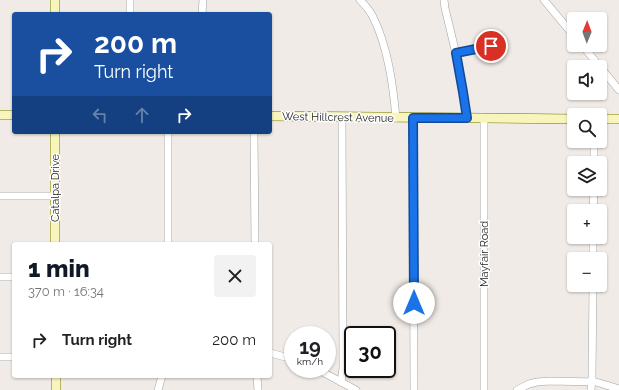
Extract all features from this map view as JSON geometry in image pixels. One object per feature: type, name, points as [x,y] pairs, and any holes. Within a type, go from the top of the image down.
[{"type":"street","points":[[55,0],[55,12]]},
{"type":"street","points":[[130,0],[130,12]]},
{"type":"street","points":[[202,0],[202,12]]},
{"type":"street","points":[[360,0],[373,17],[381,39],[394,96],[396,118]]},
{"type":"street","points":[[444,0],[456,53],[467,118]]},
{"type":"street","points":[[544,0],[567,28]]},
{"type":"street","points":[[456,53],[491,46],[500,40]]},
{"type":"street","points":[[588,52],[619,90]]},
{"type":"street","points":[[0,115],[12,115]]},
{"type":"street","name":"West Hillcrest Avenue","points":[[272,116],[567,119]]},
{"type":"street","points":[[341,382],[342,117]]},
{"type":"street","points":[[413,118],[414,390]]},
{"type":"street","name":"Mayfair Road","points":[[484,118],[484,390]]},
{"type":"street","points":[[607,119],[619,119]]},
{"type":"street","name":"Catalpa Drive","points":[[55,134],[55,242]]},
{"type":"street","points":[[168,134],[168,242]]},
{"type":"street","points":[[254,134],[255,242]]},
{"type":"street","points":[[0,196],[55,196]]},
{"type":"street","points":[[0,277],[12,277]]},
{"type":"street","points":[[591,390],[593,292]]},
{"type":"street","points":[[272,354],[284,357]]},
{"type":"street","points":[[0,357],[12,357]]},
{"type":"street","points":[[56,378],[56,390]]},
{"type":"street","points":[[158,390],[161,378]]},
{"type":"street","points":[[257,378],[258,390]]},
{"type":"street","points":[[334,378],[353,389]]},
{"type":"street","points":[[517,390],[529,384],[544,381],[591,382],[604,384],[619,389]]},
{"type":"route","points":[[414,303],[413,118],[467,118],[456,53],[491,46]]}]
